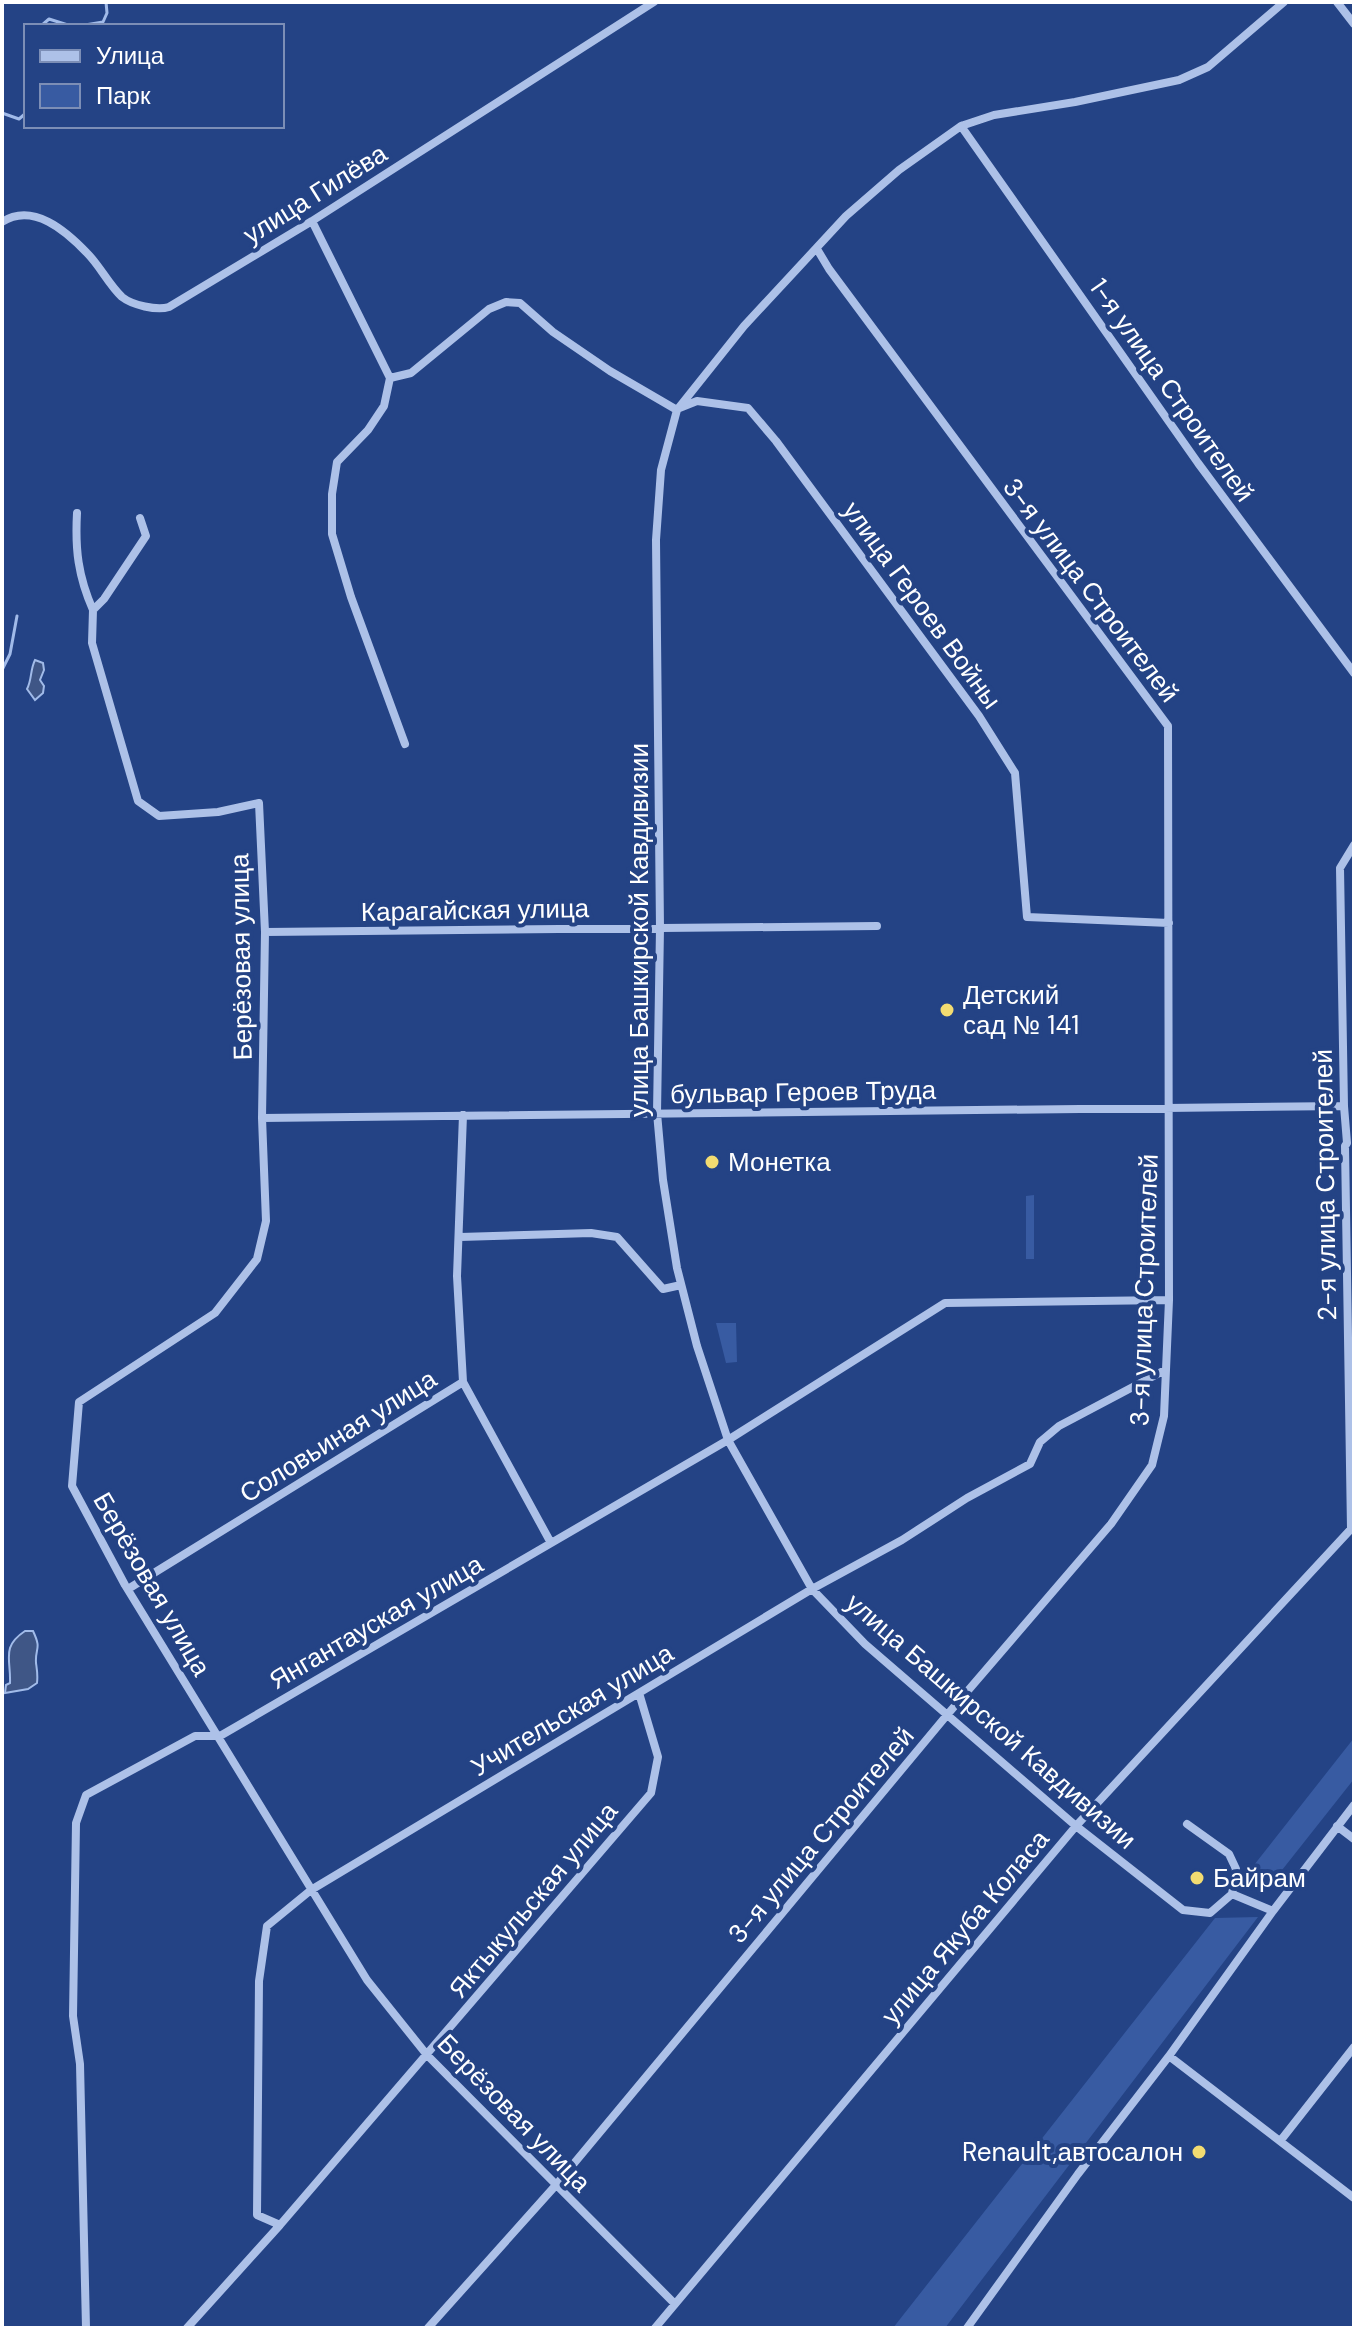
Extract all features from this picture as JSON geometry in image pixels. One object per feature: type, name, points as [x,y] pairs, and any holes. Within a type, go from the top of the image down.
[{"type":"street","name":"улица Гилёва","points":[[2,222],[11,217],[32,216],[50,221],[87,253],[124,298],[161,310],[312,221],[654,2]]},
{"type":"street","name":"улица Башкирской Кавдивизии","points":[[1232,1894],[1210,1913],[1183,1910],[1076,1826],[865,1644],[812,1589],[728,1440],[681,1285],[663,1180],[657,1113],[660,928],[656,540],[661,470],[677,410],[744,326],[846,216],[899,170],[961,126],[994,115],[1179,80],[1208,67],[1284,2]]},
{"type":"street","points":[[1341,4],[1354,24]]},
{"type":"street","name":"1-я улица Строителей","points":[[961,126],[1198,463],[1354,673]]},
{"type":"street","points":[[312,221],[390,378],[384,406],[368,430],[337,462],[332,494],[332,534],[351,597],[405,744]]},
{"type":"street","name":"3-я улица Строителей","points":[[428,2328],[556,2185],[947,1715],[1111,1524],[1152,1465],[1164,1416],[1169,1300],[1168,726],[956,443],[817,249]]},
{"type":"street","points":[[390,378],[411,373],[489,309],[506,302],[520,303],[553,332],[610,371],[677,410]]},
{"type":"street","name":"улица Героев Войны","points":[[677,410],[697,401],[748,408],[776,441],[979,716],[1015,773],[1027,917],[1169,923]]},
{"type":"street","points":[[77,513],[75,547],[83,588],[93,610],[136,555],[146,536],[140,518]]},
{"type":"street","name":"Берёзовая улица","points":[[93,610],[92,643],[138,801],[159,816],[218,812],[259,803],[265,932],[262,1118],[266,1221],[257,1259],[215,1313],[79,1402],[72,1486],[128,1589],[367,1980],[427,2055],[675,2304]]},
{"type":"street","name":"2-я улица Строителей","points":[[1351,1529],[1347,1143],[1340,868],[1354,845]]},
{"type":"street","name":"Карагайская улица","points":[[265,932],[877,926]]},
{"type":"street","name":"бульвар Героев Труда","points":[[262,1118],[1344,1106]]},
{"type":"street","name":"Соловьиная улица","points":[[128,1589],[463,1382],[457,1276],[463,1115]]},
{"type":"street","points":[[460,1237],[591,1233],[617,1237],[663,1289],[681,1285]]},
{"type":"street","name":"Янгантауская улица","points":[[86,2328],[80,2064],[73,2016],[76,1823],[86,1795],[195,1736],[220,1736],[728,1440],[945,1303],[1169,1300]]},
{"type":"street","name":"Учительская улица","points":[[280,2225],[257,2215],[259,1981],[267,1926],[311,1890],[812,1589],[1030,1464],[1040,1442],[1059,1426],[1165,1370]]},
{"type":"street","points":[[463,1382],[551,1543]]},
{"type":"street","name":"улица Якуба Коласа","points":[[655,2328],[1076,1826],[1351,1529]]},
{"type":"street","name":"Яктыкульская улица","points":[[187,2328],[280,2225],[651,1793],[658,1757],[639,1693]]},
{"type":"street","points":[[967,2328],[1354,1805]]},
{"type":"street","points":[[1187,1824],[1229,1854],[1236,1869],[1232,1894],[1273,1911]]},
{"type":"street","points":[[1337,1826],[1354,1839]]},
{"type":"street","points":[[1281,2140],[1354,2047]]},
{"type":"street","points":[[1169,2056],[1354,2198]]},
{"type":"street","points":[[1345,2059],[1354,2066]]},
{"type":"green space","points":[[1034,1195],[1034,1259],[1026,1259],[1026,1196]]},
{"type":"green space","points":[[716,1323],[736,1323],[737,1362],[726,1363]]},
{"type":"green space","points":[[1354,1738],[1354,1779],[1263,1894],[1243,1879]]},
{"type":"green space","points":[[1258,1917],[945,2328],[893,2328],[1215,1918]]},
{"type":"shaded area","points":[[35,660],[43,663],[40,680],[44,686],[43,693],[35,700],[27,689]]},
{"type":"shaded area","points":[[25,1631],[33,1631],[37,1642],[37,1683],[28,1689],[5,1693],[6,1685],[10,1683],[10,1648]]},
{"type":"waterway","points":[[91,24],[103,22],[107,13],[106,2]]},
{"type":"waterway","points":[[43,24],[49,19],[65,24]]},
{"type":"waterway","points":[[2,113],[19,119],[24,115]]},
{"type":"waterway","points":[[2,670],[10,654],[17,616]]},
{"type":"place","name":"Детский сад № 141","points":[[947,1010]]},
{"type":"place","name":"Монетка","points":[[712,1162]]},
{"type":"place","name":"Байрам","points":[[1197,1878]]},
{"type":"place","name":"Renault,автосалон","points":[[1199,2152]]}]
